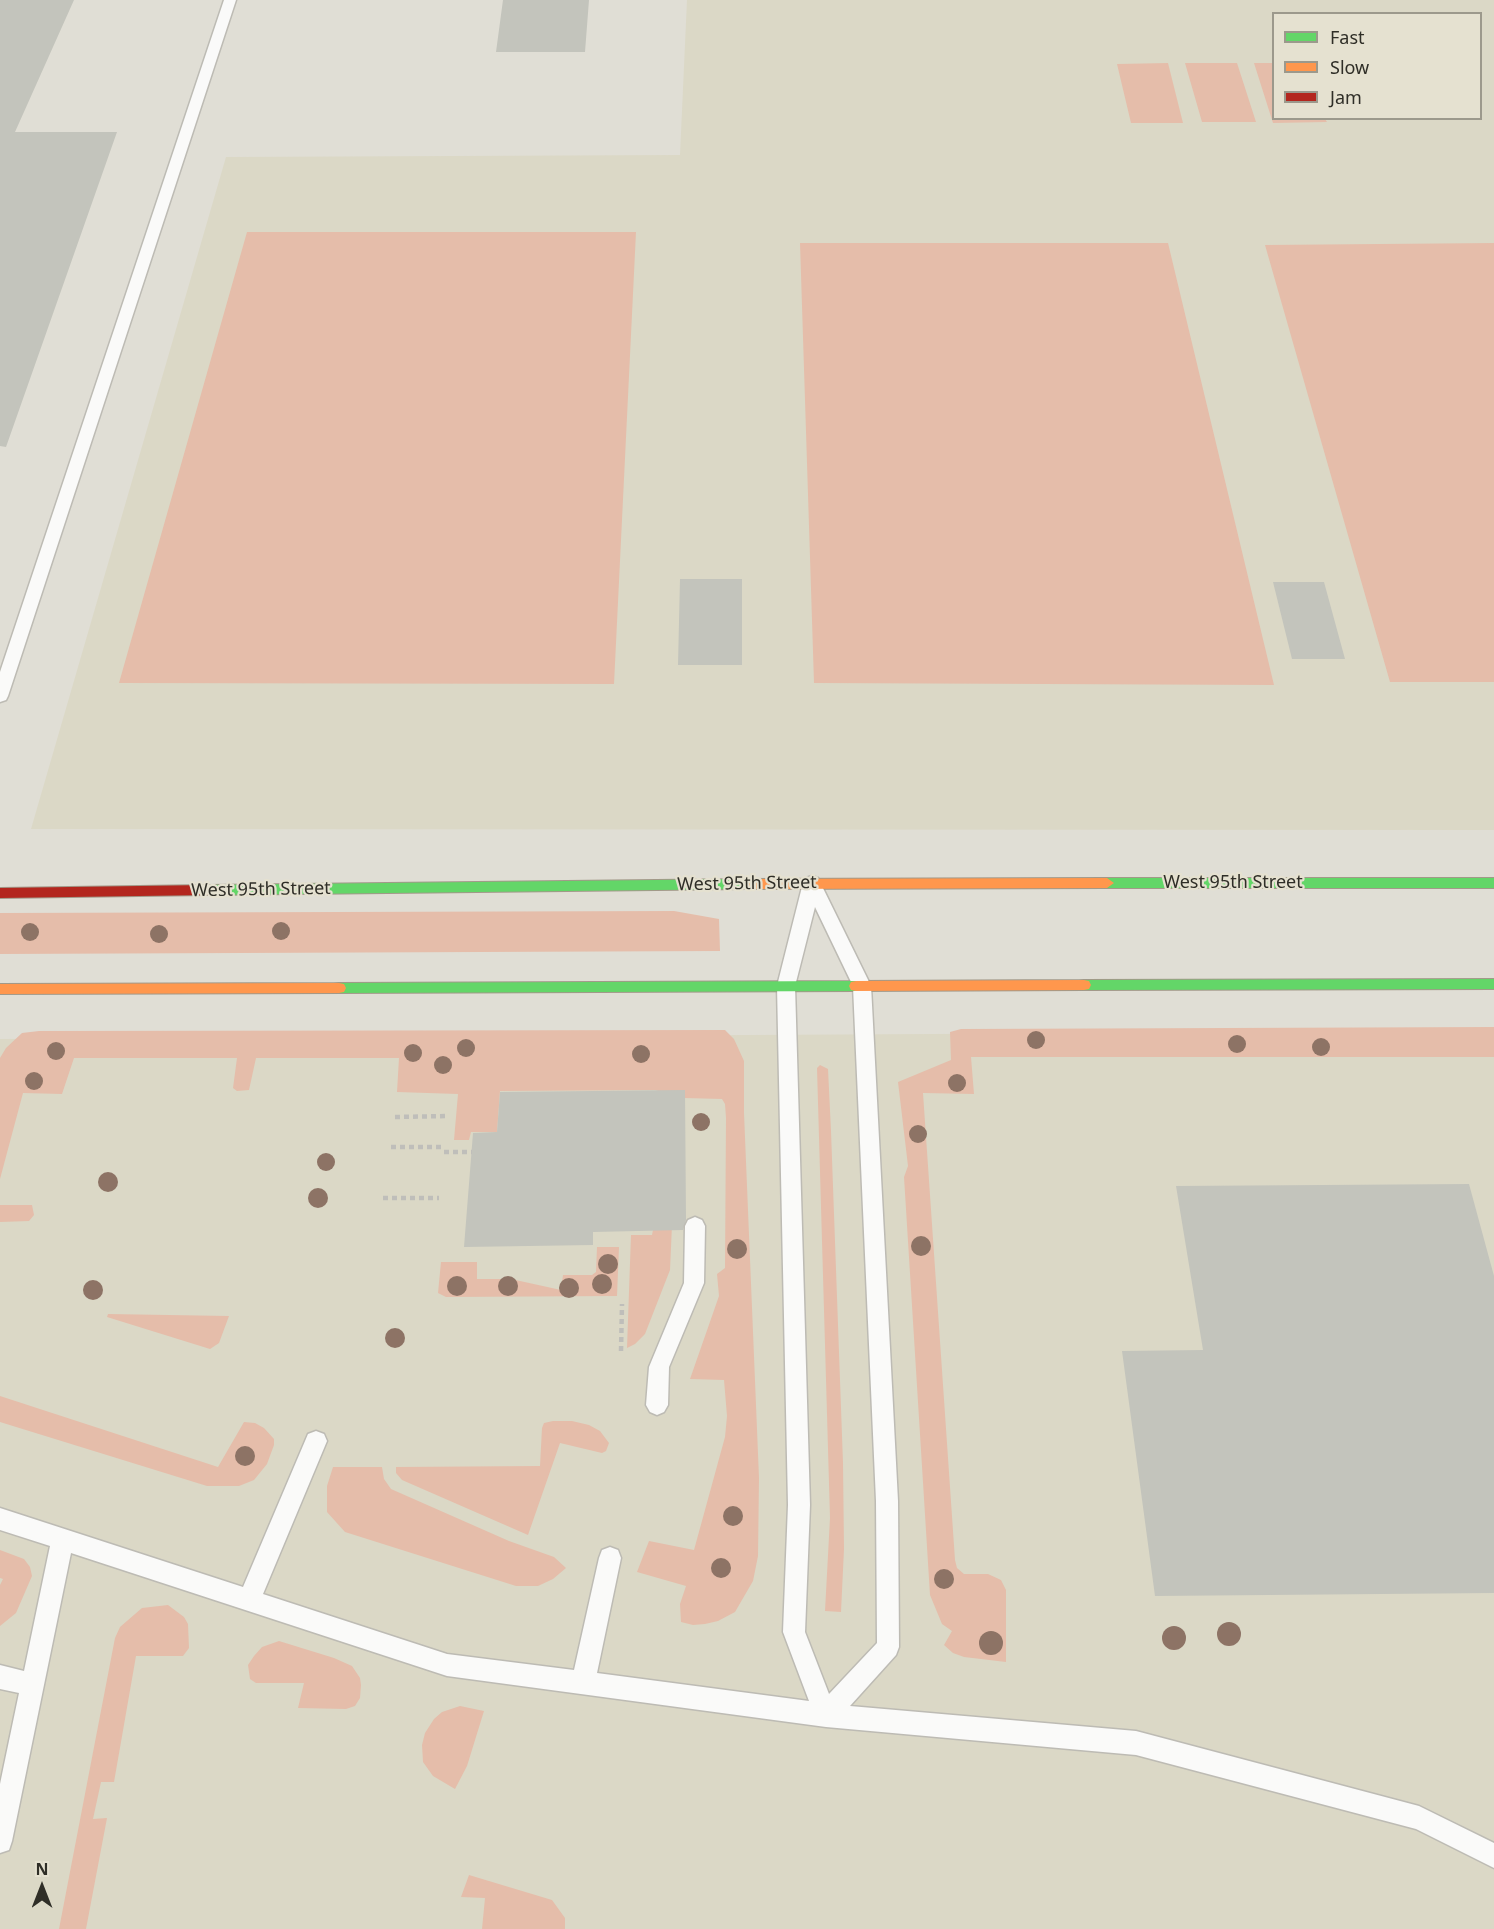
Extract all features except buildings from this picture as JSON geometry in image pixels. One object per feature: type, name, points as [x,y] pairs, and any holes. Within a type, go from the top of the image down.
[{"type":"main road","name":"West 95th Street","points":[[0,893],[812,884],[1494,883]]},
{"type":"main road","points":[[0,989],[1494,984]]},
{"type":"lane","points":[[0,696],[230,0]]},
{"type":"lane","points":[[812,884],[786,986],[799,1505],[794,1632],[826,1715]]},
{"type":"lane","points":[[812,884],[862,986],[887,1502],[888,1647],[826,1715]]},
{"type":"lane","points":[[657,1405],[658,1367],[694,1283],[695,1226]]},
{"type":"lane","points":[[249,1599],[316,1441]]},
{"type":"lane","points":[[0,1519],[447,1665],[826,1715],[1136,1743],[1419,1818],[1494,1856]]},
{"type":"lane","points":[[0,1841],[63,1538]]},
{"type":"lane","points":[[583,1683],[610,1558]]},
{"type":"lane","points":[[0,1677],[32,1684]]},
{"type":"path","points":[[395,1117],[447,1116]]},
{"type":"path","points":[[391,1147],[472,1152]]},
{"type":"path","points":[[383,1198],[439,1198]]},
{"type":"path","points":[[621,1351],[622,1304]]},
{"type":"shaded area","points":[[687,0],[1494,0],[1494,830],[31,829],[226,157],[680,155]]},
{"type":"shaded area","points":[[1168,63],[1183,123],[1131,123],[1117,64]]},
{"type":"shaded area","points":[[1185,63],[1237,63],[1256,122],[1202,122]]},
{"type":"shaded area","points":[[1254,63],[1272,63],[1272,120]]},
{"type":"shaded area","points":[[1272,120],[1326,120],[1327,122],[1273,123]]},
{"type":"shaded area","points":[[247,232],[636,232],[614,684],[119,683]]},
{"type":"shaded area","points":[[800,243],[1168,243],[1274,685],[814,683]]},
{"type":"shaded area","points":[[1494,243],[1494,682],[1390,682],[1265,245]]},
{"type":"shaded area","points":[[674,911],[719,919],[720,951],[0,954],[0,913]]},
{"type":"shaded area","points":[[1494,1027],[1494,1057],[971,1057],[974,1094],[923,1093],[955,1560],[957,1568],[964,1574],[988,1574],[1001,1580],[1006,1590],[1006,1662],[964,1657],[953,1653],[944,1645],[952,1631],[942,1624],[930,1595],[904,1177],[908,1166],[898,1082],[951,1060],[950,1032],[961,1029]]},
{"type":"shaded area","points":[[725,1030],[734,1039],[744,1061],[744,1113],[759,1478],[758,1556],[753,1581],[735,1612],[718,1621],[705,1624],[693,1625],[681,1622],[680,1604],[686,1586],[637,1572],[649,1541],[694,1550],[725,1437],[727,1416],[724,1380],[690,1379],[719,1296],[717,1274],[725,1268],[726,1118],[725,1104],[722,1099],[684,1098],[655,1090],[500,1091],[497,1132],[471,1132],[469,1140],[454,1140],[458,1094],[397,1092],[399,1058],[256,1058],[249,1090],[237,1091],[233,1088],[237,1058],[74,1058],[62,1094],[23,1093],[0,1179],[0,1058],[6,1048],[22,1033],[39,1031]]},
{"type":"shaded area","points":[[1494,1031],[1494,1929],[0,1929],[0,1039]]},
{"type":"shaded area","points":[[820,1065],[828,1069],[831,1131],[843,1463],[844,1549],[841,1612],[825,1611],[830,1518],[817,1068]]},
{"type":"shaded area","points":[[0,1205],[32,1205],[34,1215],[29,1221],[0,1222]]},
{"type":"shaded area","points":[[654,1225],[672,1225],[670,1270],[645,1334],[627,1348],[631,1235],[652,1235]]},
{"type":"shaded area","points":[[597,1247],[619,1247],[617,1296],[446,1297],[438,1293],[441,1262],[477,1262],[477,1279],[511,1279],[561,1290],[563,1275],[592,1275],[596,1272]]},
{"type":"shaded area","points":[[108,1314],[229,1316],[219,1343],[210,1349],[107,1317]]},
{"type":"shaded area","points":[[0,1396],[218,1467],[244,1422],[255,1423],[264,1428],[274,1439],[274,1445],[267,1464],[254,1480],[239,1486],[207,1486],[0,1422]]},
{"type":"shaded area","points":[[572,1421],[589,1425],[600,1431],[609,1443],[606,1451],[602,1453],[560,1443],[528,1535],[402,1480],[396,1473],[396,1467],[540,1466],[542,1428],[544,1423]]},
{"type":"shaded area","points":[[333,1467],[382,1467],[384,1479],[391,1489],[509,1541],[554,1557],[566,1568],[553,1579],[538,1586],[516,1586],[345,1532],[327,1512],[327,1486]]},
{"type":"shaded area","points":[[0,1550],[24,1559],[30,1567],[32,1576],[16,1613],[0,1626],[0,1585],[3,1579],[0,1578]]},
{"type":"shaded area","points":[[168,1605],[184,1617],[188,1624],[189,1648],[183,1656],[136,1656],[114,1782],[101,1782],[93,1819],[107,1818],[86,1929],[59,1929],[115,1638],[120,1627],[142,1608]]},
{"type":"shaded area","points":[[279,1641],[352,1666],[360,1678],[361,1685],[360,1698],[355,1706],[346,1709],[298,1708],[304,1683],[256,1683],[250,1679],[248,1665],[254,1656],[262,1647]]},
{"type":"shaded area","points":[[460,1706],[484,1711],[467,1766],[455,1789],[433,1776],[423,1762],[422,1745],[425,1733],[434,1719],[442,1712]]},
{"type":"shaded area","points":[[469,1875],[552,1900],[565,1918],[565,1929],[482,1929],[485,1898],[461,1897]]},
{"type":"traffic: fast","points":[[1107,883],[1494,883]]},
{"type":"traffic: fast","points":[[208,890],[746,884]]},
{"type":"traffic: fast","points":[[1084,985],[1494,984]]},
{"type":"traffic: fast","points":[[339,988],[856,986]]},
{"type":"traffic: slow","points":[[746,884],[1107,883]]},
{"type":"traffic: slow","points":[[856,986],[1084,985]]},
{"type":"traffic: slow","points":[[0,989],[339,988]]},
{"type":"traffic: jam","points":[[0,893],[208,890]]}]
